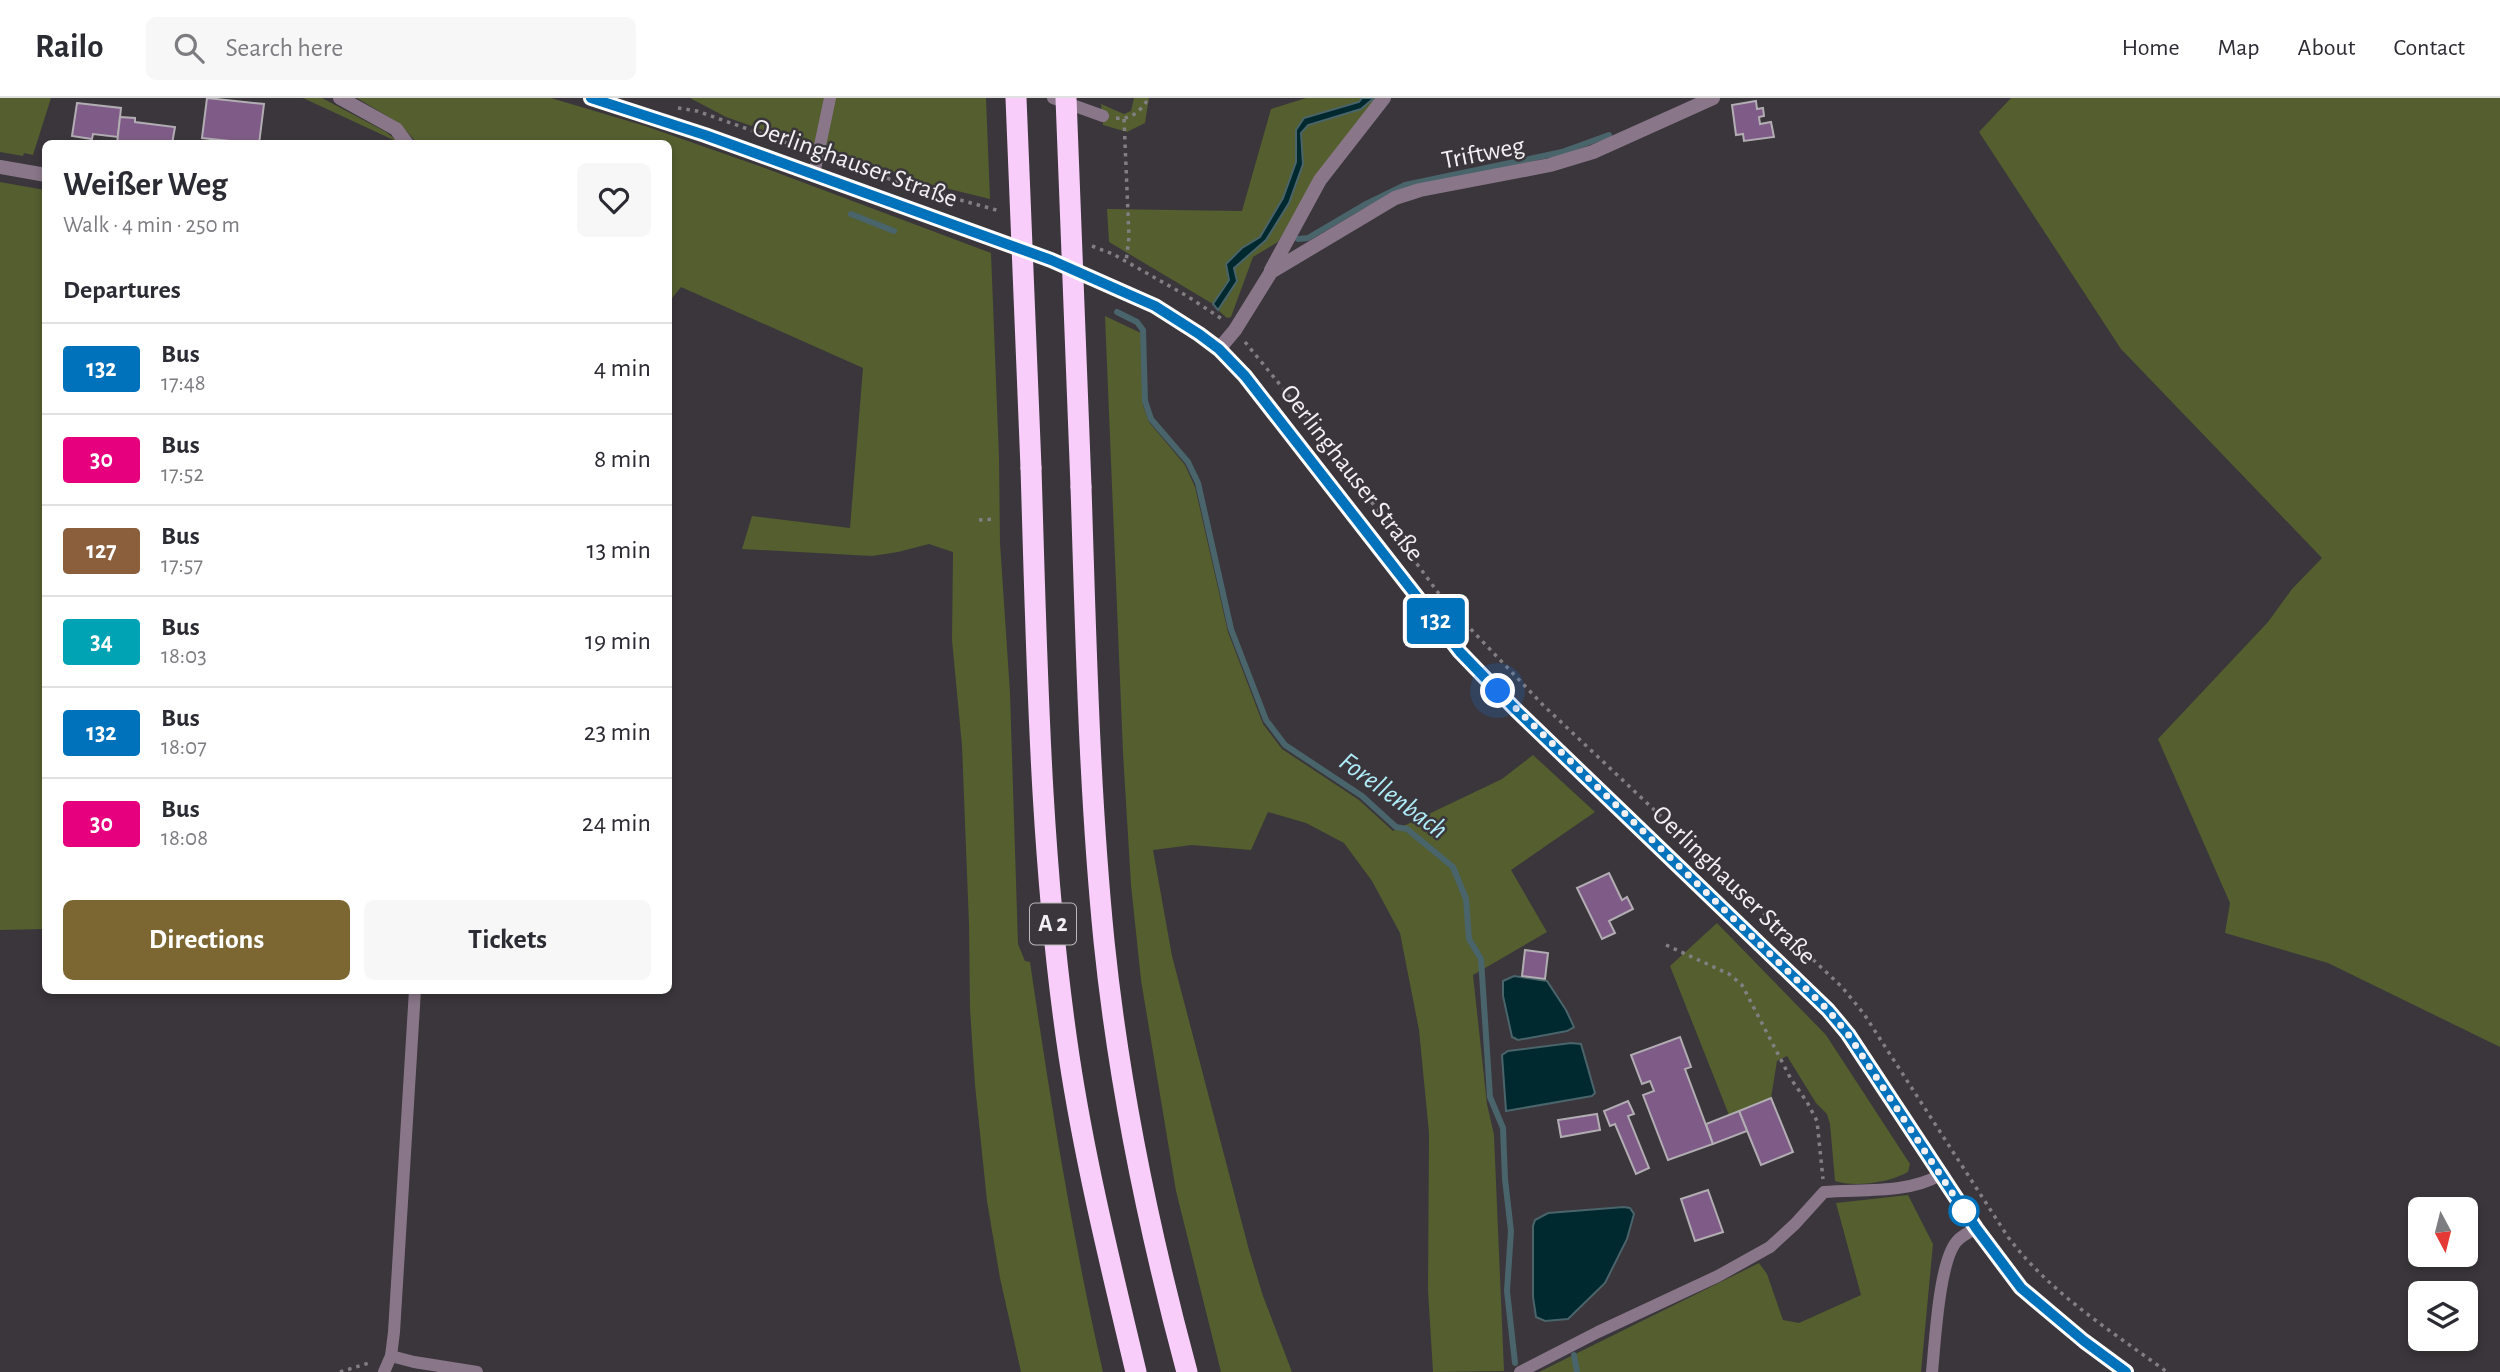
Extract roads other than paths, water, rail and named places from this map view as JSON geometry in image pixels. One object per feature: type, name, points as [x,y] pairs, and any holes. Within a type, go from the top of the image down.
[{"type":"highway","name":"A 2","points":[[1016,98],[1039,718],[1052,912],[1069,1056],[1096,1206],[1136,1372]]},
{"type":"highway","name":"A 2","points":[[1066,98],[1091,783],[1104,944],[1122,1073],[1145,1200],[1187,1372]]},
{"type":"main road","name":"Oerlinghauser Straße","points":[[591,98],[692,131],[1051,260],[1155,306],[1219,349],[1279,418],[1460,652],[1516,710],[1828,1010],[1848,1034],[1976,1228],[2021,1288],[2084,1341],[2127,1372]]},
{"type":"street","points":[[340,98],[396,130],[404,140]]},
{"type":"street","name":"Triftweg","points":[[1219,349],[1235,330],[1271,271],[1320,180],[1384,98]]},
{"type":"street","name":"Triftweg","points":[[1271,271],[1395,198],[1420,190],[1550,165],[1593,152],[1713,98]]},
{"type":"street","points":[[0,167],[42,174]]},
{"type":"lane","points":[[814,174],[830,98]]},
{"type":"lane","points":[[1053,98],[1103,116]]},
{"type":"lane","points":[[384,1372],[391,1356],[415,994]]},
{"type":"lane","points":[[1520,1372],[1718,1276],[1770,1247],[1824,1192],[1909,1187],[1924,1184],[1940,1175]]},
{"type":"lane","points":[[1932,1372],[1948,1255],[1957,1240],[1976,1228]]},
{"type":"lane","points":[[391,1356],[477,1372]]},
{"type":"water","points":[[1362,98],[1374,98],[1361,109],[1308,125],[1301,133],[1303,164],[1289,203],[1266,240],[1234,268],[1237,281],[1218,310],[1213,304],[1229,280],[1226,264],[1242,248],[1260,237],[1283,198],[1296,162],[1296,130],[1304,118],[1359,102]]},
{"type":"water","points":[[1514,976],[1547,981],[1574,1027],[1567,1031],[1518,1040],[1512,1037],[1503,996],[1503,981]]},
{"type":"water","points":[[1581,1044],[1595,1093],[1592,1096],[1506,1111],[1502,1055],[1508,1051]]},
{"type":"water","points":[[1630,1208],[1634,1214],[1627,1239],[1605,1283],[1568,1319],[1545,1321],[1536,1317],[1533,1297],[1535,1220],[1548,1213]]},
{"type":"waterway","points":[[1298,239],[1308,238],[1364,205],[1405,185],[1562,152],[1609,135]]},
{"type":"waterway","name":"Forellenbach","points":[[851,214],[894,231]]},
{"type":"waterway","name":"Forellenbach","points":[[1117,312],[1137,322],[1143,330],[1145,401],[1151,419],[1188,462],[1198,483],[1231,629],[1266,720],[1285,745],[1362,796],[1396,827],[1407,829],[1453,867],[1466,899],[1469,939],[1481,959],[1490,1097],[1503,1128],[1511,1231],[1507,1291],[1515,1363]]},
{"type":"waterway","points":[[1574,1355],[1577,1372]]}]
